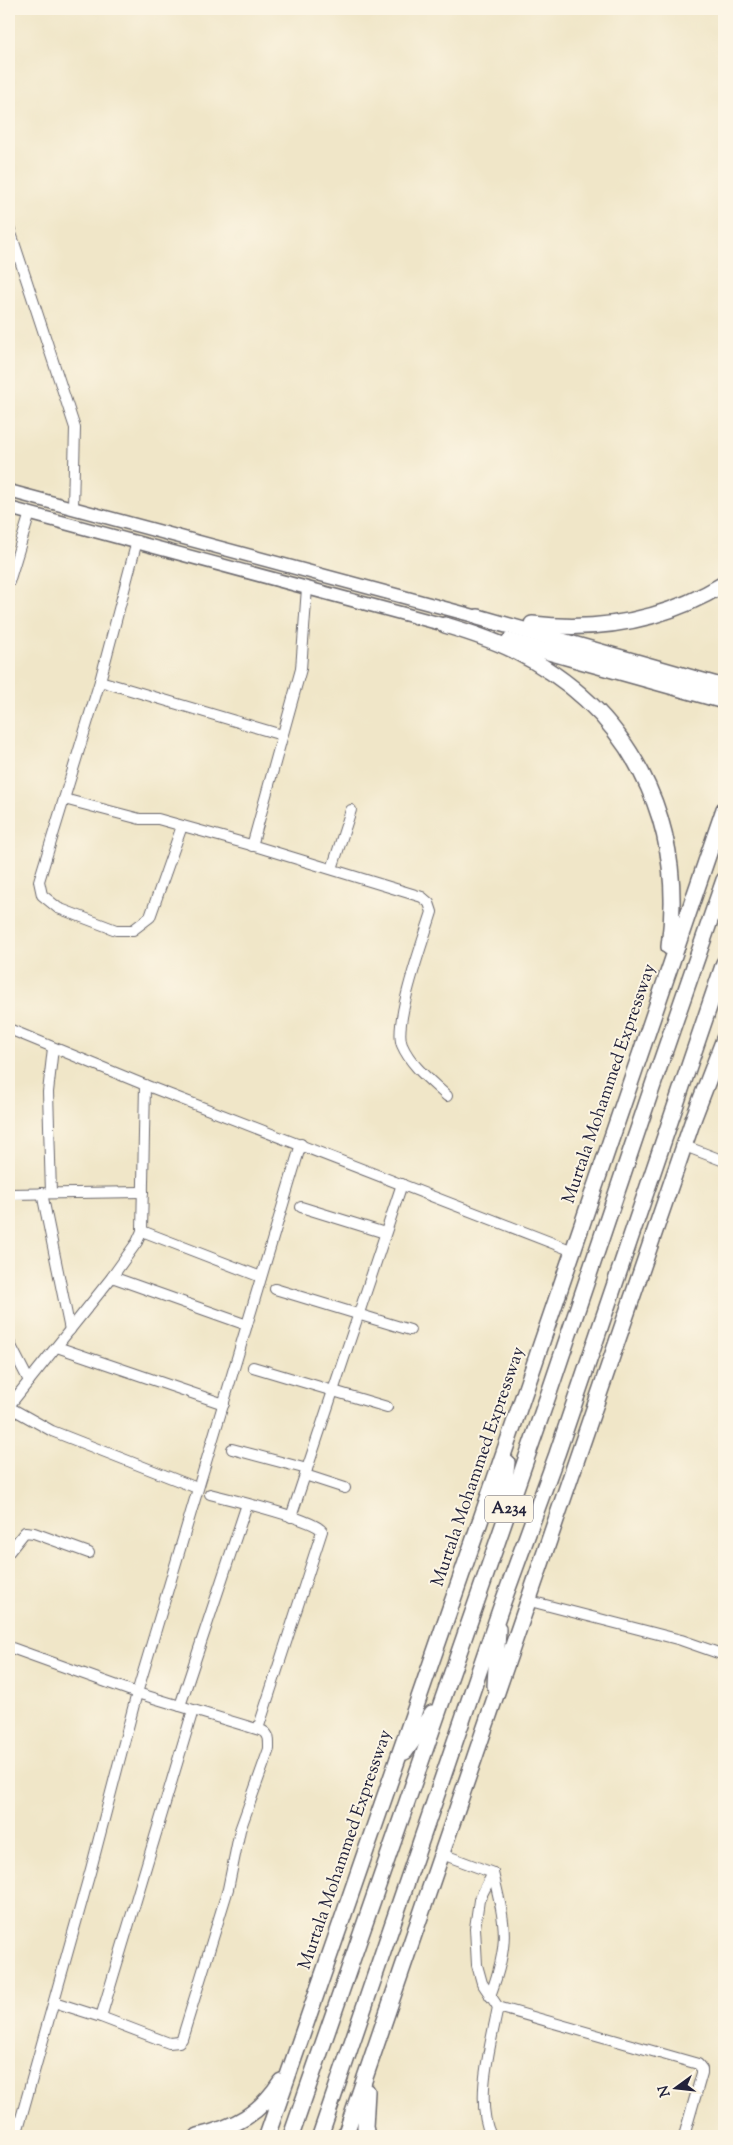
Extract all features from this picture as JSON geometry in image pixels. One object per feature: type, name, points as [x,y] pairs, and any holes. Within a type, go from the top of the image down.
[{"type":"highway","points":[[478,617],[576,628],[633,622],[665,613],[694,601],[724,584]]},
{"type":"highway","points":[[478,617],[724,687]]},
{"type":"highway","points":[[445,625],[724,701]]},
{"type":"highway","points":[[445,625],[488,638],[514,651],[565,683],[608,721],[648,783],[666,835],[671,863],[673,920],[660,992]]},
{"type":"highway","name":"Murtala Mohammed Expressway","points":[[267,2136],[509,1438],[724,809]]},
{"type":"highway","name":"A234","points":[[291,2136],[500,1535],[724,880]]},
{"type":"highway","name":"A234","points":[[320,2136],[500,1610],[557,1454],[724,963]]},
{"type":"highway","points":[[345,2136],[604,1386],[694,1117],[724,1039]]},
{"type":"highway","points":[[694,1117],[710,1085],[724,1064]]},
{"type":"highway","points":[[557,1454],[604,1386]]},
{"type":"highway","points":[[500,1535],[509,1438]]},
{"type":"highway","points":[[493,1708],[500,1610]]},
{"type":"highway","points":[[394,1769],[442,1698]]},
{"type":"highway","points":[[367,2136],[365,2101],[377,2041]]},
{"type":"highway","points":[[198,2136],[250,2116],[264,2104],[288,2069],[298,2046]]},
{"type":"main road","points":[[9,491],[478,617]]},
{"type":"main road","points":[[9,508],[445,625]]},
{"type":"street","points":[[9,227],[75,428],[72,508]]},
{"type":"street","points":[[9,582],[30,513]]},
{"type":"street","points":[[137,541],[100,682],[39,880],[42,896],[58,908],[116,930],[133,930],[150,917],[182,826]]},
{"type":"street","points":[[252,846],[301,669],[307,588]]},
{"type":"street","points":[[100,682],[282,735]]},
{"type":"street","points":[[64,799],[140,818],[182,826],[422,897],[429,903],[432,912],[408,995],[400,1034],[402,1044],[415,1067],[447,1096]]},
{"type":"street","points":[[332,869],[351,810]]},
{"type":"street","points":[[9,1029],[145,1085],[573,1251]]},
{"type":"street","points":[[53,1048],[48,1092],[46,1193],[70,1330]]},
{"type":"street","points":[[145,1085],[142,1231],[137,1242],[112,1277],[9,1407],[52,1430],[197,1488]]},
{"type":"street","points":[[16,2136],[137,1693],[301,1144]]},
{"type":"street","points":[[684,1146],[724,1161]]},
{"type":"street","points":[[291,1517],[402,1184]]},
{"type":"street","points":[[9,1194],[143,1192]]},
{"type":"street","points":[[301,1207],[385,1233]]},
{"type":"street","points":[[142,1231],[262,1277]]},
{"type":"street","points":[[112,1277],[247,1325]]},
{"type":"street","points":[[275,1289],[410,1330]]},
{"type":"street","points":[[9,1342],[29,1381]]},
{"type":"street","points":[[57,1347],[224,1404]]},
{"type":"street","points":[[253,1367],[387,1407]]},
{"type":"street","points":[[232,1449],[306,1472],[345,1488]]},
{"type":"street","points":[[210,1494],[291,1517],[320,1528],[322,1535],[258,1729]]},
{"type":"street","points":[[180,1706],[247,1504]]},
{"type":"street","points":[[9,1552],[25,1532],[34,1533],[89,1553]]},
{"type":"street","points":[[530,1601],[681,1640],[724,1656]]},
{"type":"street","points":[[9,1648],[137,1693],[267,1733],[269,1749],[240,1830],[228,1889],[182,2039],[179,2042],[169,2043],[101,2017],[54,2002]]},
{"type":"street","points":[[101,2017],[193,1710]]},
{"type":"street","points":[[442,1854],[493,1873]]},
{"type":"street","points":[[493,1873],[479,1900],[476,1928],[477,1965],[482,1983],[490,1996],[498,2007],[698,2064],[702,2068],[702,2073],[684,2136]]},
{"type":"street","points":[[490,1996],[500,1968],[505,1942],[504,1920],[493,1873]]},
{"type":"street","points":[[492,2136],[488,2129],[484,2089],[498,2007]]}]
